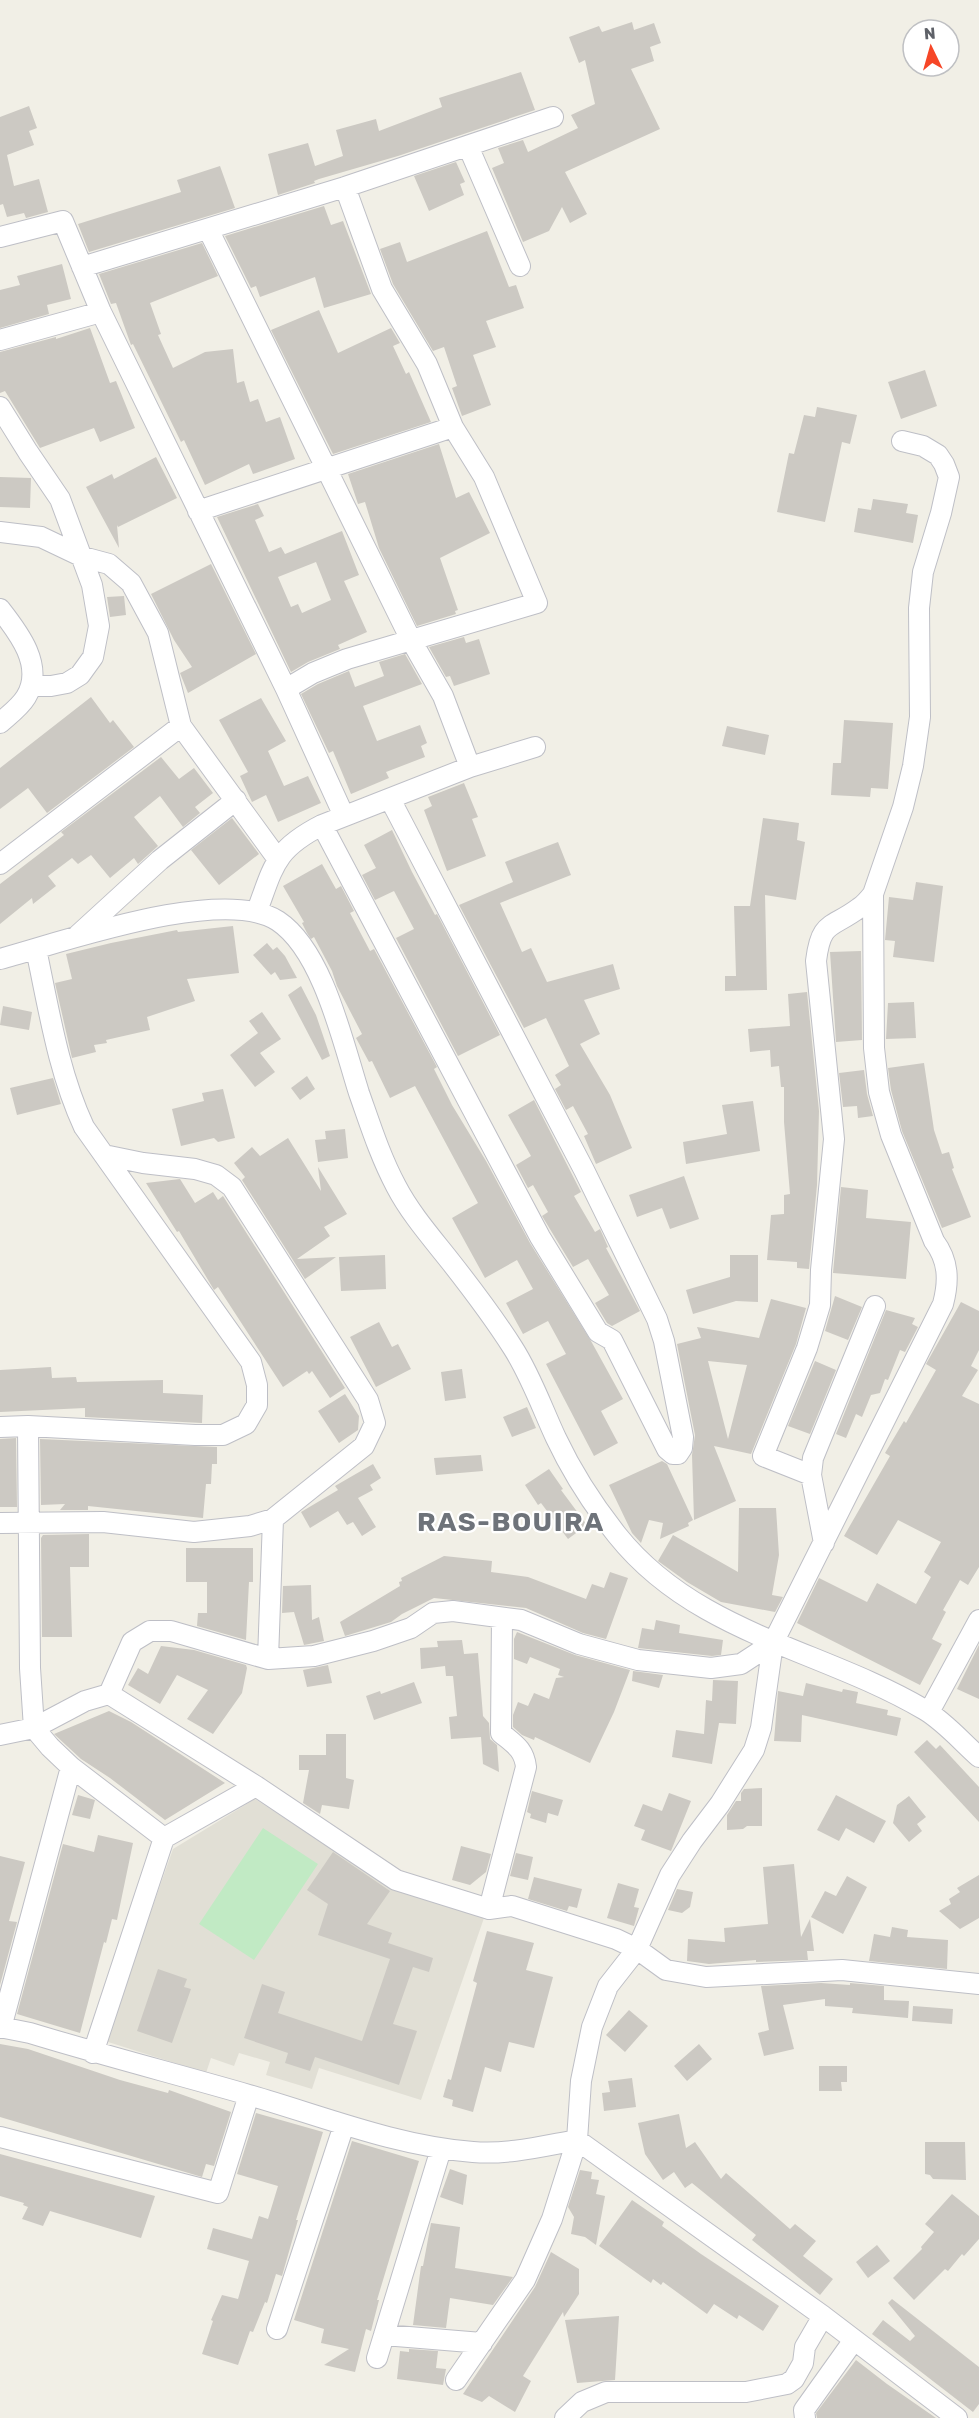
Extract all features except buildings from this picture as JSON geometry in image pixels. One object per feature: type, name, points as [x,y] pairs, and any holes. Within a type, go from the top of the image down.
[{"type":"street","points":[[82,267],[345,187],[553,117]]},
{"type":"street","points":[[468,146],[520,266]]},
{"type":"street","points":[[286,689],[313,673],[347,659],[537,603],[502,514],[484,477],[453,427],[427,364],[382,289],[345,187]]},
{"type":"street","points":[[0,237],[63,221],[101,312],[286,689],[344,816]]},
{"type":"street","points":[[208,229],[411,640],[443,696],[470,767]]},
{"type":"street","points":[[0,340],[101,312]]},
{"type":"street","points":[[0,407],[60,498],[92,585],[99,626],[93,657],[80,675],[0,728]]},
{"type":"street","points":[[198,511],[453,427]]},
{"type":"street","points":[[456,2380],[525,2280],[552,2219],[577,2140],[581,2081],[592,2027],[608,1986],[637,1949],[670,1875],[720,1804],[754,1750],[761,1728],[773,1643],[943,1304],[948,1283],[942,1251],[934,1241],[891,1135],[879,1092],[874,1048],[873,894],[903,807],[913,766],[920,717],[919,608],[923,572],[949,477],[938,455],[923,446],[902,441]]},
{"type":"street","points":[[0,532],[41,537],[83,556],[109,564],[131,583],[158,633],[181,726],[277,858]]},
{"type":"street","points":[[0,609],[17,631],[31,657],[32,686],[25,699],[0,723]]},
{"type":"street","points":[[32,686],[42,687],[67,683]]},
{"type":"street","points":[[0,864],[181,726]]},
{"type":"street","points":[[257,911],[277,858],[301,836],[344,816],[470,767],[535,747]]},
{"type":"street","points":[[75,938],[160,860],[236,800]]},
{"type":"street","points":[[322,825],[540,1237],[598,1332],[612,1340],[667,1449],[673,1454],[680,1453],[683,1437],[664,1341],[657,1319],[584,1170],[390,800]]},
{"type":"street","points":[[811,1475],[763,1456],[807,1348],[820,1305],[834,1139],[816,961],[818,948],[821,937],[830,924],[860,908],[873,894]]},
{"type":"street","points":[[0,959],[159,916],[202,909],[257,911],[277,921],[295,936],[312,960],[335,1018],[375,1141],[396,1186],[417,1219],[514,1349],[558,1442],[587,1493],[618,1537],[657,1576],[696,1604],[725,1621],[884,1689],[928,1712],[979,1757]]},
{"type":"street","points":[[0,1427],[28,1426],[224,1435],[246,1424],[256,1405],[257,1385],[251,1362],[84,1127],[61,1067],[36,949]]},
{"type":"street","points":[[0,1523],[103,1522],[194,1532],[250,1526],[273,1519],[364,1446],[375,1423],[369,1400],[232,1187],[216,1175],[195,1169],[143,1163],[104,1155]]},
{"type":"street","points":[[824,1543],[811,1475],[813,1458],[875,1306]]},
{"type":"street","points":[[28,1426],[30,1668],[34,1728],[70,1767],[164,1838]]},
{"type":"street","points":[[268,1659],[273,1519]]},
{"type":"street","points":[[109,1694],[132,1642],[150,1631],[171,1631],[268,1659],[314,1656],[348,1649],[411,1628],[433,1613],[441,1611],[521,1620],[579,1644],[638,1660],[711,1668],[741,1664],[773,1643]]},
{"type":"street","points":[[489,1909],[526,1767],[525,1755],[519,1747],[501,1733],[502,1618]]},
{"type":"street","points":[[928,1712],[979,1620]]},
{"type":"street","points":[[0,1735],[34,1728],[85,1701],[109,1694],[256,1786],[396,1880],[489,1909],[512,1906],[616,1939],[637,1949],[666,1970],[705,1977],[842,1970],[979,1984]]},
{"type":"street","points":[[70,1767],[1,2027],[30,2033],[93,2053],[249,2095],[344,2125],[441,2149],[476,2152],[519,2150],[577,2140],[823,2316],[957,2418]]},
{"type":"street","points":[[93,2053],[164,1838],[256,1786]]},
{"type":"street","points":[[0,2137],[218,2193],[249,2095]]},
{"type":"street","points":[[277,2329],[344,2125]]},
{"type":"street","points":[[376,2358],[441,2149]]},
{"type":"street","points":[[566,2418],[582,2402],[606,2392],[746,2392],[787,2384],[794,2379],[803,2363],[805,2347],[823,2316]]},
{"type":"street","points":[[384,2336],[482,2343]]},
{"type":"street","points":[[805,2418],[804,2410],[854,2340]]},
{"type":"shaded area","points":[[255,1799],[391,1887],[484,1918],[421,2100],[319,2068],[312,2089],[266,2075],[270,2062],[239,2053],[234,2066],[211,2058],[206,2073],[105,2041],[173,1849]]},
{"type":"green space","points":[[263,1828],[318,1864],[254,1960],[199,1924]]},
{"type":"district","name":"RAS-BOUIRA","points":[[511,1522]]}]
